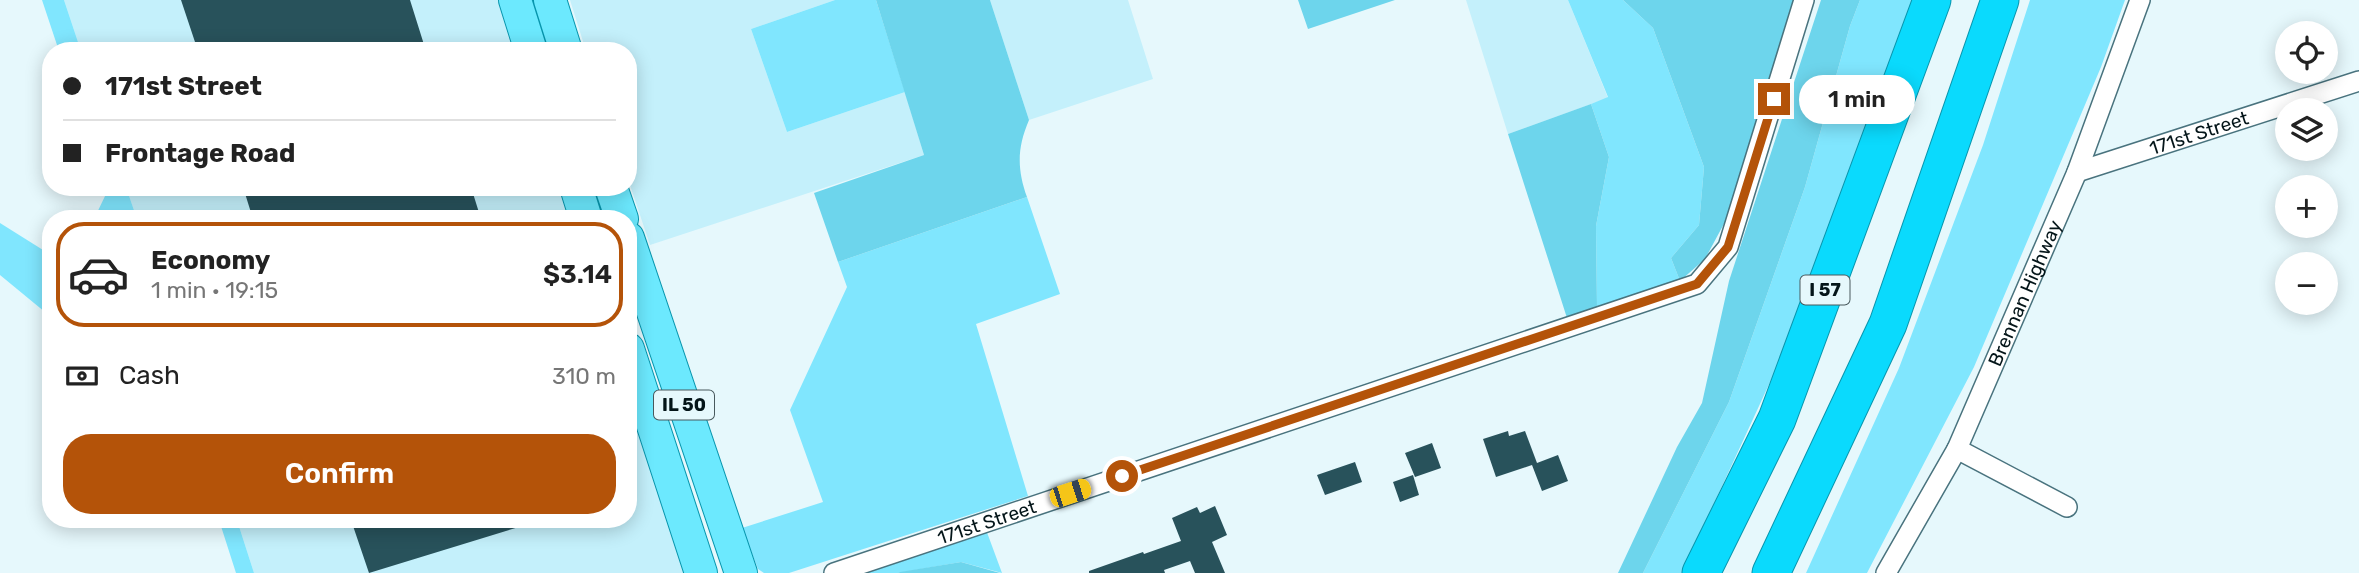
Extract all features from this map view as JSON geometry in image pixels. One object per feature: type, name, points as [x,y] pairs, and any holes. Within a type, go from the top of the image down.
[{"type":"highway","name":"I 57","points":[[1701,573],[1777,419],[1932,0]]},
{"type":"highway","points":[[1771,573],[1888,324],[2000,0]]},
{"type":"main road","points":[[514,0],[528,42]]},
{"type":"main road","points":[[550,0],[563,42]]},
{"type":"main road","name":"IL 50","points":[[637,265],[741,573]]},
{"type":"main road","name":"IL 50","points":[[637,377],[701,573]]},
{"type":"street","name":"171st Street","points":[[834,573],[1697,284],[1728,247],[1804,0]]},
{"type":"street","name":"Brennan Highway","points":[[1886,573],[1957,449],[2077,172],[2140,0]]},
{"type":"street","name":"171st Street","points":[[2077,172],[2359,81]]},
{"type":"street","points":[[1957,449],[2067,507]]},
{"type":"shaded area","points":[[42,0],[64,0],[78,42],[56,42]]},
{"type":"shaded area","points":[[64,0],[498,0],[512,42],[78,42]]},
{"type":"shaded area","points":[[570,0],[835,0],[751,29],[787,132],[905,92],[924,155],[650,245],[634,196],[637,196],[637,42],[583,42]]},
{"type":"shaded area","points":[[835,0],[876,0],[905,92],[787,132],[751,29]]},
{"type":"shaded area","points":[[876,0],[990,0],[1029,120],[1022,140],[1020,158],[1021,177],[1027,197],[838,262],[814,193],[924,155]]},
{"type":"shaded area","points":[[990,0],[1128,0],[1153,79],[1029,120]]},
{"type":"shaded area","points":[[1298,0],[1395,0],[1308,29]]},
{"type":"shaded area","points":[[1466,0],[1568,0],[1608,98],[1508,134]]},
{"type":"shaded area","points":[[1568,0],[1623,0],[1653,28],[1704,167],[1699,225],[1671,258],[1680,281],[1597,307],[1596,226],[1609,157],[1591,104],[1608,97]]},
{"type":"shaded area","points":[[1623,0],[1798,0],[1726,220],[1705,259],[1680,281],[1671,258],[1699,225],[1704,167],[1653,28]]},
{"type":"shaded area","points":[[1821,0],[1860,0],[1850,26],[1805,187],[1729,402],[1643,573],[1618,573],[1677,447],[1702,403],[1729,281]]},
{"type":"shaded area","points":[[1860,0],[1914,0],[1794,330],[1682,573],[1643,573],[1729,402],[1805,187],[1850,26]]},
{"type":"shaded area","points":[[2030,0],[2125,0],[2101,67],[1974,367],[1867,573],[1806,573],[1899,368],[1983,145]]},
{"type":"shaded area","points":[[1591,104],[1609,157],[1596,226],[1597,307],[1567,318],[1508,134]]},
{"type":"shaded area","points":[[105,196],[129,196],[134,210],[98,210]]},
{"type":"shaded area","points":[[129,196],[562,196],[566,210],[134,210]]},
{"type":"shaded area","points":[[1027,197],[1060,294],[976,324],[1028,496],[789,573],[764,573],[758,569],[742,528],[823,502],[790,410],[847,287],[838,262]]},
{"type":"shaded area","points":[[0,223],[42,249],[42,310],[0,275]]},
{"type":"shaded area","points":[[637,429],[684,573],[254,573],[240,528],[637,528]]},
{"type":"shaded area","points":[[985,527],[1002,573],[961,562],[898,573],[850,573]]},
{"type":"shaded area","points":[[222,528],[240,528],[254,573],[236,573]]},
{"type":"shaded area","points":[[961,562],[1000,573],[898,573],[900,572]]},
{"type":"building","points":[[181,0],[410,0],[423,42],[195,42]]},
{"type":"building","points":[[246,196],[474,196],[478,210],[250,210]]},
{"type":"building","points":[[1508,431],[1509,436],[1525,431],[1537,463],[1558,455],[1568,481],[1542,491],[1532,465],[1496,477],[1483,439]]},
{"type":"building","points":[[1432,443],[1441,468],[1415,477],[1405,453]]},
{"type":"building","points":[[1355,462],[1362,482],[1325,495],[1317,475]]},
{"type":"building","points":[[1413,475],[1419,495],[1400,502],[1393,482]]},
{"type":"building","points":[[1215,506],[1227,535],[1212,542],[1225,573],[1195,573],[1190,561],[1164,570],[1165,573],[1089,573],[1181,541],[1172,518],[1197,507],[1200,513]]},
{"type":"building","points":[[354,528],[516,528],[369,573]]},
{"type":"route","points":[[1122,476],[1697,284],[1728,247],[1774,99]]}]
